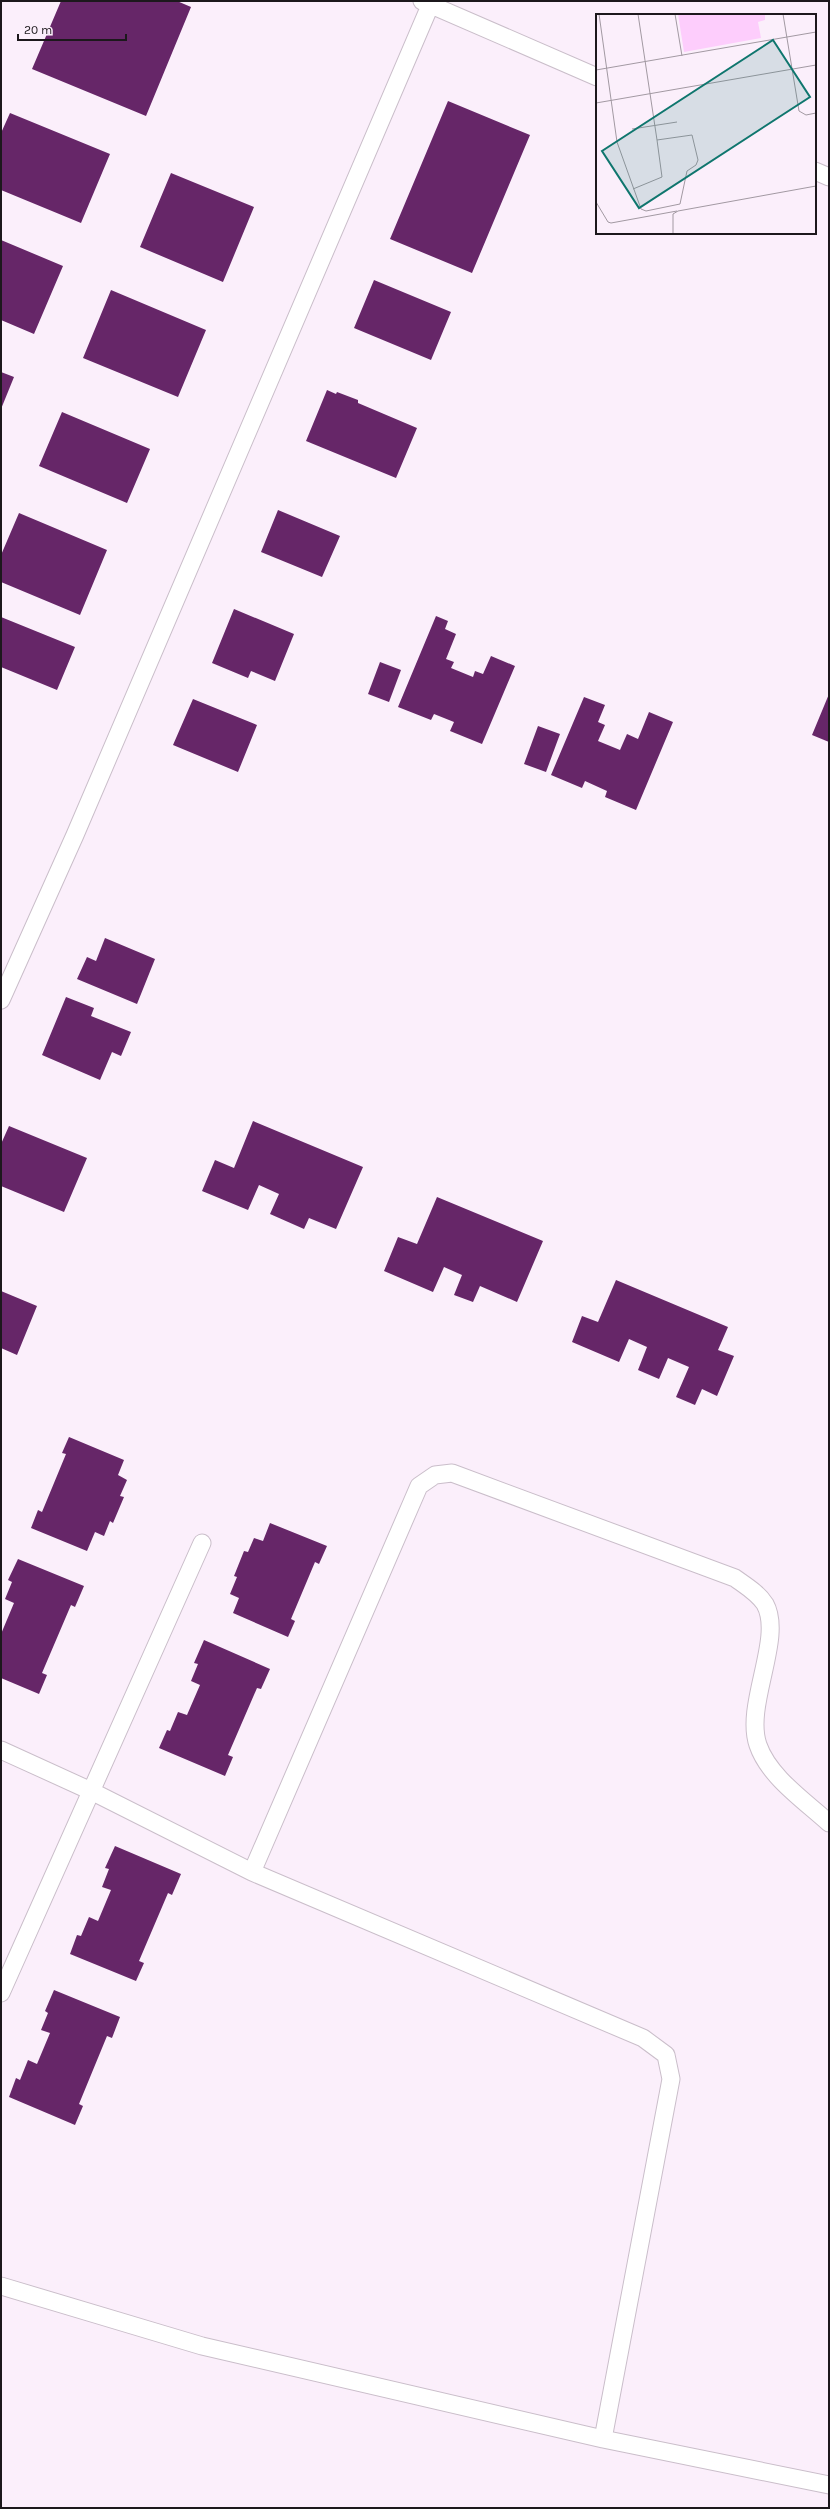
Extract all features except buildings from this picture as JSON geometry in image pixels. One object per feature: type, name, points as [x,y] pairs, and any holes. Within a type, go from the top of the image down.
[{"type":"lane","points":[[1,1000],[75,835],[428,2],[596,77]]},
{"type":"lane","points":[[816,171],[829,177]]},
{"type":"lane","points":[[252,1872],[419,1486],[435,1475],[446,1474],[460,1476],[735,1578],[757,1594],[766,1605],[771,1628],[756,1714],[758,1744],[767,1765],[829,1823]]},
{"type":"lane","points":[[1,1993],[202,1543]]},
{"type":"lane","points":[[1,1750],[91,1791],[252,1872],[643,2038],[666,2055],[671,2079],[603,2439]]},
{"type":"lane","points":[[1,2286],[202,2346],[603,2439],[829,2485]]}]
